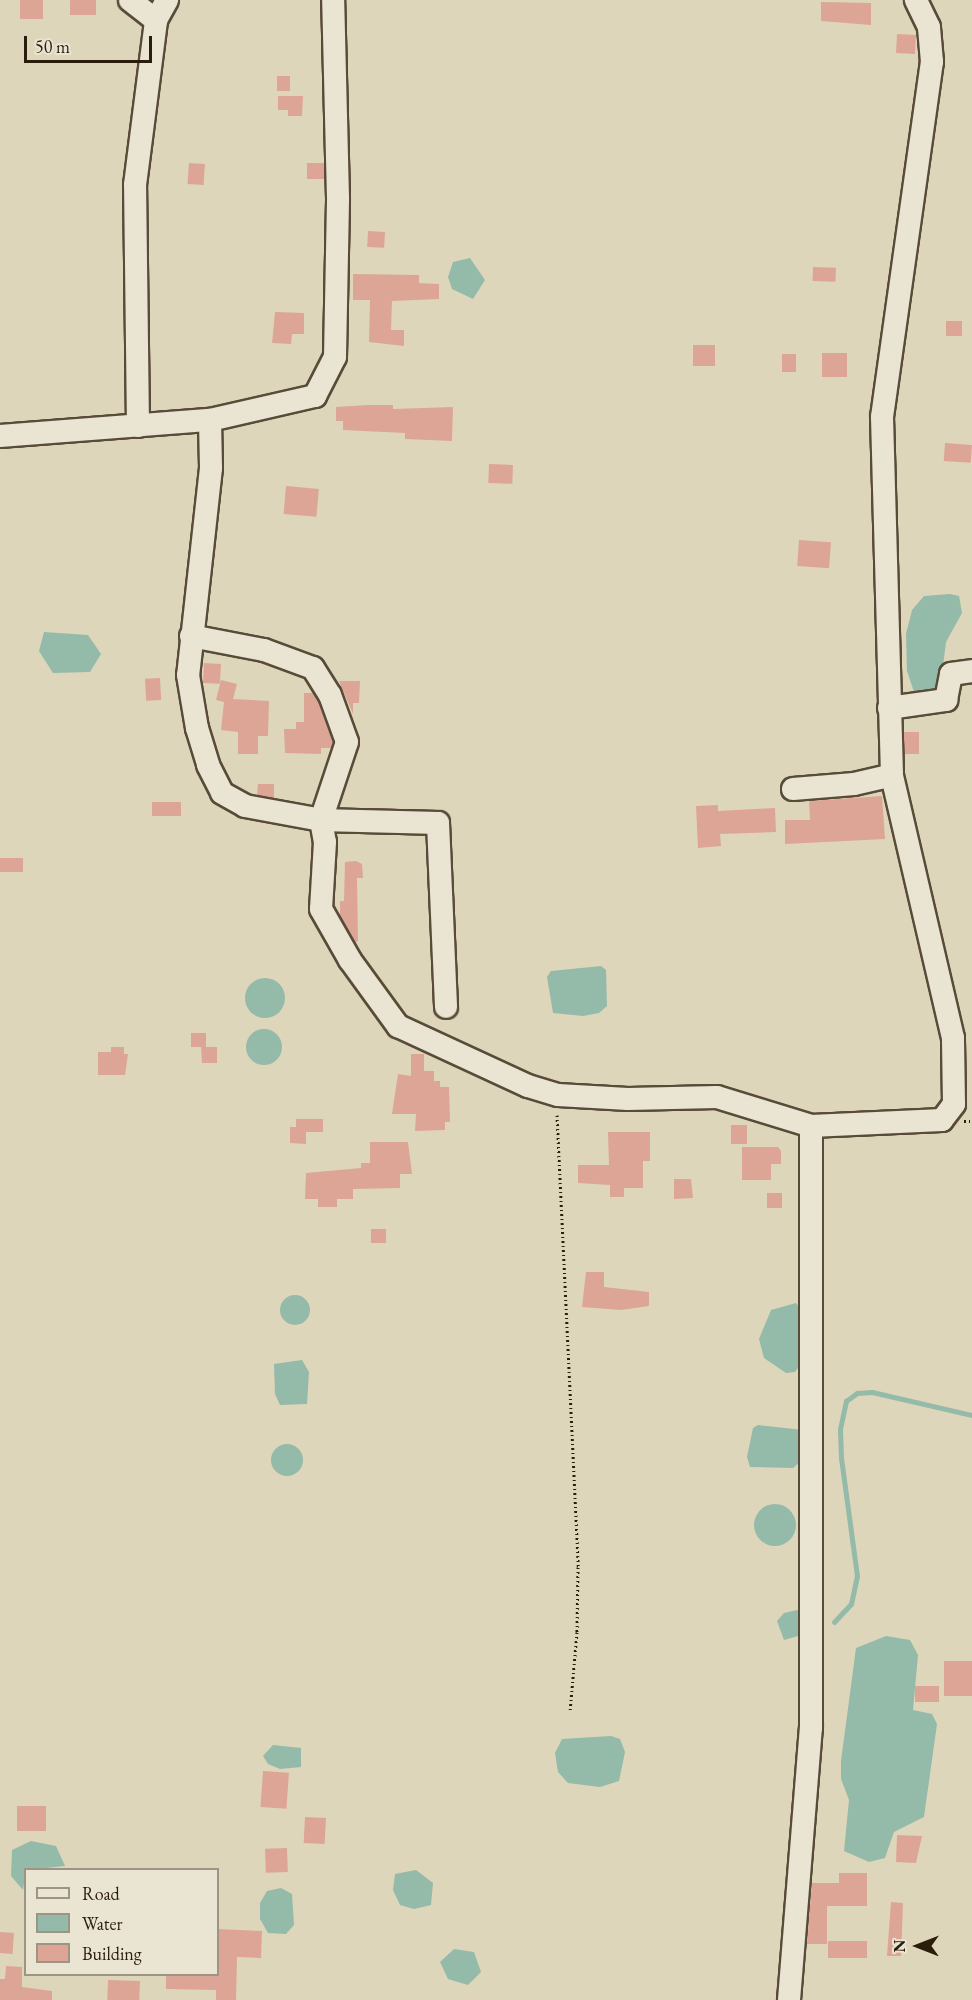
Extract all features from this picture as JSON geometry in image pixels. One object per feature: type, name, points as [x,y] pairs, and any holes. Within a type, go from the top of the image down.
[{"type":"street","points":[[129,0],[156,20]]},
{"type":"street","points":[[138,426],[135,185],[156,20],[167,0]]},
{"type":"street","points":[[0,436],[210,420],[315,396],[335,357],[338,198],[333,0]]},
{"type":"street","points":[[191,636],[264,650],[313,668],[330,695],[347,742],[321,820],[325,842],[321,909],[350,960],[398,1026],[528,1086],[558,1095],[628,1099],[717,1097],[811,1126],[936,1122],[948,1116],[954,1104],[953,1038],[892,776],[889,708],[882,417],[932,62],[929,27],[916,0]]},
{"type":"street","points":[[210,420],[212,468],[188,675],[197,728],[222,793],[245,806],[321,820],[438,823],[446,1007]]},
{"type":"street","points":[[889,708],[946,700],[951,674],[972,671]]},
{"type":"street","points":[[793,789],[854,784],[892,776]]},
{"type":"street","points":[[789,2000],[811,1728],[811,1126]]},
{"type":"path","points":[[558,1095],[568,1420],[578,1567],[577,1632],[570,1712]]},
{"type":"water","points":[[470,258],[485,280],[473,299],[452,289],[448,277],[453,262]]},
{"type":"water","points":[[950,594],[959,596],[962,613],[946,642],[940,690],[915,695],[907,671],[906,634],[912,610],[924,596]]},
{"type":"water","points":[[44,632],[88,635],[101,654],[90,672],[53,673],[39,651]]},
{"type":"water","points":[[601,966],[606,970],[607,1006],[599,1013],[583,1016],[553,1013],[547,977],[551,971]]},
{"type":"water","points":[[265,978],[279,984],[285,998],[279,1012],[265,1018],[251,1012],[245,998],[251,984]]},
{"type":"water","points":[[264,1029],[277,1034],[282,1047],[277,1060],[264,1065],[251,1060],[246,1047],[251,1034]]},
{"type":"water","points":[[295,1295],[306,1299],[310,1310],[306,1321],[295,1325],[284,1321],[280,1310],[284,1299]]},
{"type":"water","points":[[796,1303],[803,1312],[801,1364],[795,1372],[786,1373],[764,1358],[759,1339],[771,1310]]},
{"type":"water","points":[[302,1360],[309,1372],[307,1404],[280,1405],[275,1394],[274,1364]]},
{"type":"water","points":[[758,1425],[803,1430],[799,1463],[793,1468],[750,1467],[747,1457],[753,1428]]},
{"type":"water","points":[[287,1444],[298,1449],[303,1460],[298,1471],[287,1476],[276,1471],[271,1460],[276,1449]]},
{"type":"water","points":[[775,1504],[790,1510],[796,1525],[790,1540],[775,1546],[760,1540],[754,1525],[760,1510]]},
{"type":"water","points":[[797,1610],[807,1613],[805,1634],[784,1640],[777,1621],[784,1613]]},
{"type":"water","points":[[886,1636],[910,1640],[918,1655],[913,1710],[932,1714],[937,1724],[924,1817],[894,1832],[885,1858],[869,1862],[844,1851],[849,1800],[841,1779],[841,1761],[856,1648]]},
{"type":"water","points":[[611,1736],[620,1739],[625,1752],[619,1781],[600,1787],[568,1783],[558,1772],[555,1753],[562,1739]]},
{"type":"water","points":[[273,1745],[301,1748],[301,1767],[280,1769],[268,1764],[263,1756]]},
{"type":"water","points":[[31,1841],[56,1846],[65,1866],[24,1868],[23,1890],[11,1876],[12,1850]]},
{"type":"water","points":[[416,1870],[433,1883],[431,1905],[414,1909],[400,1905],[393,1890],[395,1874]]},
{"type":"water","points":[[281,1888],[292,1894],[294,1925],[286,1934],[268,1933],[260,1919],[260,1903],[267,1891]]},
{"type":"water","points":[[454,1949],[474,1952],[481,1972],[468,1985],[448,1979],[440,1962]]},
{"type":"building","points":[[20,0],[43,0],[43,19],[20,19]]},
{"type":"building","points":[[70,0],[96,0],[96,15],[70,15]]},
{"type":"building","points":[[821,2],[871,3],[871,25],[821,21]]},
{"type":"building","points":[[897,34],[916,35],[915,54],[896,53]]},
{"type":"building","points":[[277,76],[290,76],[290,91],[277,91]]},
{"type":"building","points":[[278,96],[303,96],[302,116],[288,116],[288,110],[278,110]]},
{"type":"building","points":[[189,163],[205,164],[203,185],[188,184]]},
{"type":"building","points":[[307,163],[324,163],[324,179],[307,179]]},
{"type":"building","points":[[368,231],[385,232],[384,248],[367,247]]},
{"type":"building","points":[[813,267],[836,268],[835,282],[813,281]]},
{"type":"building","points":[[353,274],[419,275],[419,283],[439,284],[439,299],[392,301],[391,330],[404,330],[404,346],[369,342],[370,300],[353,300]]},
{"type":"building","points":[[275,312],[304,313],[304,334],[292,334],[291,344],[272,343]]},
{"type":"building","points":[[946,321],[962,321],[962,336],[946,336]]},
{"type":"building","points":[[693,345],[715,345],[715,366],[693,366]]},
{"type":"building","points":[[822,353],[847,353],[847,377],[822,377]]},
{"type":"building","points":[[782,354],[796,354],[796,372],[782,372]]},
{"type":"building","points":[[393,405],[393,409],[453,407],[452,441],[405,439],[405,433],[343,430],[343,421],[336,421],[336,407]]},
{"type":"building","points":[[945,443],[972,445],[971,463],[944,461]]},
{"type":"building","points":[[489,464],[513,465],[512,484],[488,483]]},
{"type":"building","points":[[286,486],[319,489],[316,517],[284,514]]},
{"type":"building","points":[[799,540],[831,542],[829,568],[797,566]]},
{"type":"building","points":[[204,663],[221,664],[220,684],[203,683]]},
{"type":"building","points":[[160,678],[161,700],[146,701],[145,679]]},
{"type":"building","points":[[221,680],[237,684],[233,699],[269,701],[268,736],[258,736],[258,754],[238,754],[238,732],[221,730],[224,702],[216,700]]},
{"type":"building","points":[[339,681],[360,681],[359,703],[353,703],[353,714]]},
{"type":"building","points":[[304,693],[313,693],[318,701],[333,742],[331,748],[321,748],[321,754],[285,753],[284,729],[296,729],[296,722],[304,722]]},
{"type":"building","points":[[904,732],[919,732],[919,754],[904,754]]},
{"type":"building","points":[[258,784],[274,784],[274,798],[257,795]]},
{"type":"building","points":[[882,796],[885,839],[785,844],[785,820],[810,820],[809,801]]},
{"type":"building","points":[[152,802],[181,802],[181,816],[152,816]]},
{"type":"building","points":[[718,805],[718,811],[775,808],[776,832],[720,834],[721,846],[698,848],[696,806]]},
{"type":"building","points":[[0,858],[23,858],[23,872],[0,872]]},
{"type":"building","points":[[356,861],[362,864],[363,878],[357,878],[358,941],[355,942],[340,916],[340,901],[344,901],[345,862]]},
{"type":"building","points":[[191,1033],[206,1033],[206,1047],[217,1047],[217,1063],[202,1063],[201,1047],[191,1047]]},
{"type":"building","points":[[111,1047],[124,1047],[124,1054],[128,1054],[125,1075],[98,1075],[98,1052],[111,1052]]},
{"type":"building","points":[[411,1054],[424,1054],[424,1071],[434,1071],[434,1081],[440,1081],[440,1087],[449,1087],[450,1122],[445,1122],[445,1130],[415,1131],[416,1114],[392,1114],[398,1074],[411,1076]]},
{"type":"building","points":[[296,1119],[323,1119],[323,1132],[306,1132],[306,1144],[290,1143],[290,1127],[296,1127]]},
{"type":"building","points":[[731,1125],[747,1125],[747,1144],[731,1144]]},
{"type":"building","points":[[608,1132],[650,1132],[650,1161],[643,1161],[643,1188],[624,1188],[624,1197],[610,1197],[610,1185],[578,1183],[578,1165],[609,1165]]},
{"type":"building","points":[[370,1142],[408,1142],[412,1174],[400,1174],[400,1188],[353,1189],[353,1199],[337,1199],[337,1207],[318,1207],[318,1199],[305,1199],[306,1173],[361,1168],[361,1163],[370,1163]]},
{"type":"building","points":[[742,1147],[778,1147],[781,1151],[781,1164],[771,1164],[771,1180],[742,1180]]},
{"type":"building","points":[[674,1179],[691,1179],[693,1198],[674,1199]]},
{"type":"building","points":[[767,1193],[782,1193],[782,1208],[767,1208]]},
{"type":"building","points":[[371,1229],[386,1229],[386,1243],[371,1243]]},
{"type":"building","points":[[586,1272],[604,1272],[604,1287],[649,1292],[649,1306],[621,1310],[582,1307]]},
{"type":"building","points":[[944,1661],[972,1661],[972,1696],[944,1696]]},
{"type":"building","points":[[915,1686],[939,1686],[939,1702],[915,1702]]},
{"type":"building","points":[[263,1771],[289,1773],[286,1809],[260,1807]]},
{"type":"building","points":[[17,1806],[46,1806],[46,1831],[17,1831]]},
{"type":"building","points":[[305,1817],[326,1818],[325,1844],[304,1843]]},
{"type":"building","points":[[897,1835],[922,1836],[916,1863],[896,1862]]},
{"type":"building","points":[[287,1848],[288,1872],[266,1873],[265,1849]]},
{"type":"building","points":[[839,1873],[867,1873],[867,1906],[827,1906],[827,1944],[807,1944],[812,1883],[839,1883]]},
{"type":"building","points":[[891,1902],[903,1903],[901,1956],[887,1956]]},
{"type":"building","points":[[219,1929],[262,1931],[261,1958],[237,1957],[236,2000],[216,2000],[216,1990],[166,1989],[166,1976],[219,1976]]},
{"type":"building","points":[[0,1932],[14,1933],[13,1954],[0,1953]]},
{"type":"building","points":[[828,1941],[867,1941],[867,1958],[828,1958]]},
{"type":"building","points":[[6,1966],[22,1967],[22,1987],[52,1991],[52,2000],[0,2000],[0,1979],[5,1979]]},
{"type":"building","points":[[108,1980],[140,1981],[139,2000],[107,2000]]},
{"type":"waterway","points":[[834,1622],[851,1604],[857,1576],[841,1458],[840,1429],[846,1401],[857,1393],[872,1392],[972,1415]]}]
